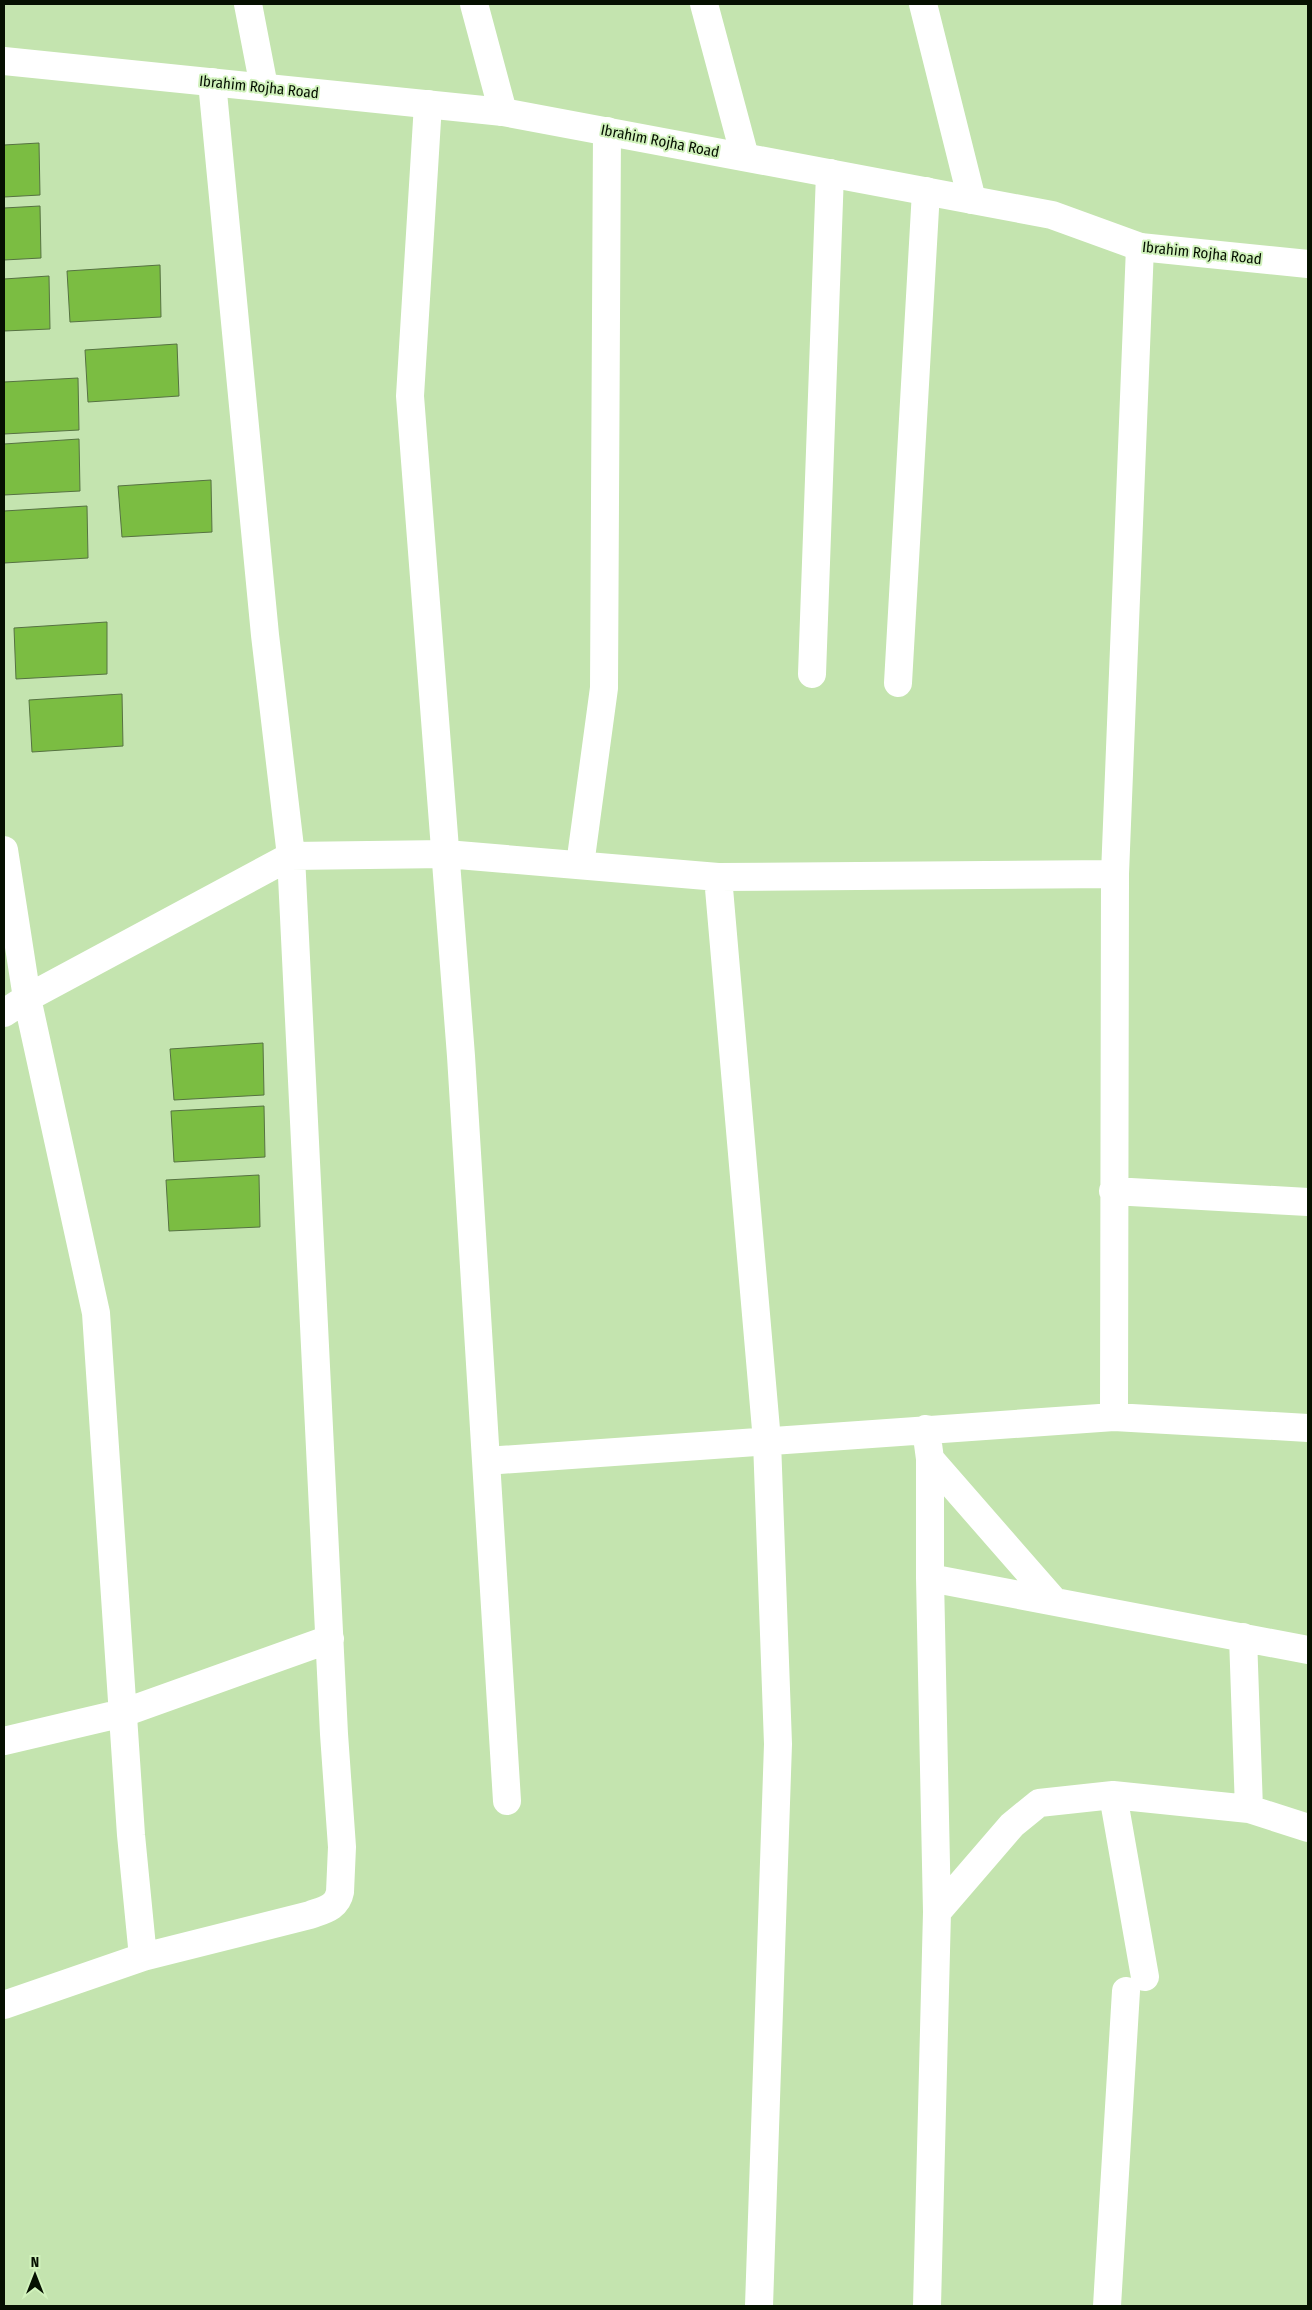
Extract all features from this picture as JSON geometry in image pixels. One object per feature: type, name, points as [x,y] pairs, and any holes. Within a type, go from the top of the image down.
[{"type":"street","points":[[248,4],[264,87]]},
{"type":"street","points":[[474,4],[504,112]]},
{"type":"street","points":[[704,4],[745,157]]},
{"type":"street","points":[[923,4],[972,200]]},
{"type":"street","name":"Ibrahim Rojha Road","points":[[4,62],[504,112],[1052,215],[1140,247],[1308,264]]},
{"type":"street","points":[[4,2005],[143,1957],[310,1915],[333,1906],[338,1899],[342,1847],[291,856],[265,635],[212,82]]},
{"type":"street","points":[[428,104],[410,396],[461,1056],[507,1801]]},
{"type":"street","points":[[580,865],[604,688],[607,131]]},
{"type":"street","points":[[812,674],[830,173]]},
{"type":"street","points":[[898,683],[926,191]]},
{"type":"street","points":[[1114,1417],[1114,874],[1140,247]]},
{"type":"street","points":[[4,850],[26,998],[96,1314],[130,1835],[143,1957]]},
{"type":"street","points":[[4,1013],[26,998],[291,856],[446,854],[718,877],[1114,874]]},
{"type":"street","points":[[718,877],[767,1441],[778,1744],[759,2306]]},
{"type":"street","points":[[1113,1192],[1308,1202]]},
{"type":"street","points":[[486,1461],[1114,1417],[1308,1428]]},
{"type":"street","points":[[926,1429],[930,1459],[930,1578],[937,1912],[927,2306]]},
{"type":"street","points":[[930,1459],[1054,1601]]},
{"type":"street","points":[[930,1578],[1308,1650]]},
{"type":"street","points":[[1243,1637],[1249,1809]]},
{"type":"street","points":[[4,1741],[123,1713],[330,1639]]},
{"type":"street","points":[[937,1912],[1012,1825],[1040,1803],[1113,1795],[1249,1809],[1308,1828]]},
{"type":"street","points":[[1107,2306],[1135,1984],[1113,1795]]},
{"type":"building","points":[[39,143],[40,195],[4,197],[4,145]]},
{"type":"building","points":[[40,206],[41,258],[4,260],[4,208]]},
{"type":"building","points":[[160,265],[161,317],[70,322],[67,271]]},
{"type":"building","points":[[49,276],[50,329],[4,331],[4,279]]},
{"type":"building","points":[[177,344],[179,396],[88,402],[85,350]]},
{"type":"building","points":[[78,378],[79,430],[4,434],[4,382]]},
{"type":"building","points":[[79,439],[80,491],[4,495],[4,444]]},
{"type":"building","points":[[211,480],[212,532],[122,537],[118,486]]},
{"type":"building","points":[[87,506],[88,558],[4,563],[4,511]]},
{"type":"building","points":[[107,622],[107,674],[16,679],[14,628]]},
{"type":"building","points":[[122,694],[123,746],[32,752],[29,700]]},
{"type":"building","points":[[263,1043],[264,1095],[174,1100],[170,1049]]},
{"type":"building","points":[[264,1106],[265,1157],[174,1162],[171,1111]]},
{"type":"building","points":[[259,1175],[260,1227],[169,1231],[166,1180]]}]
